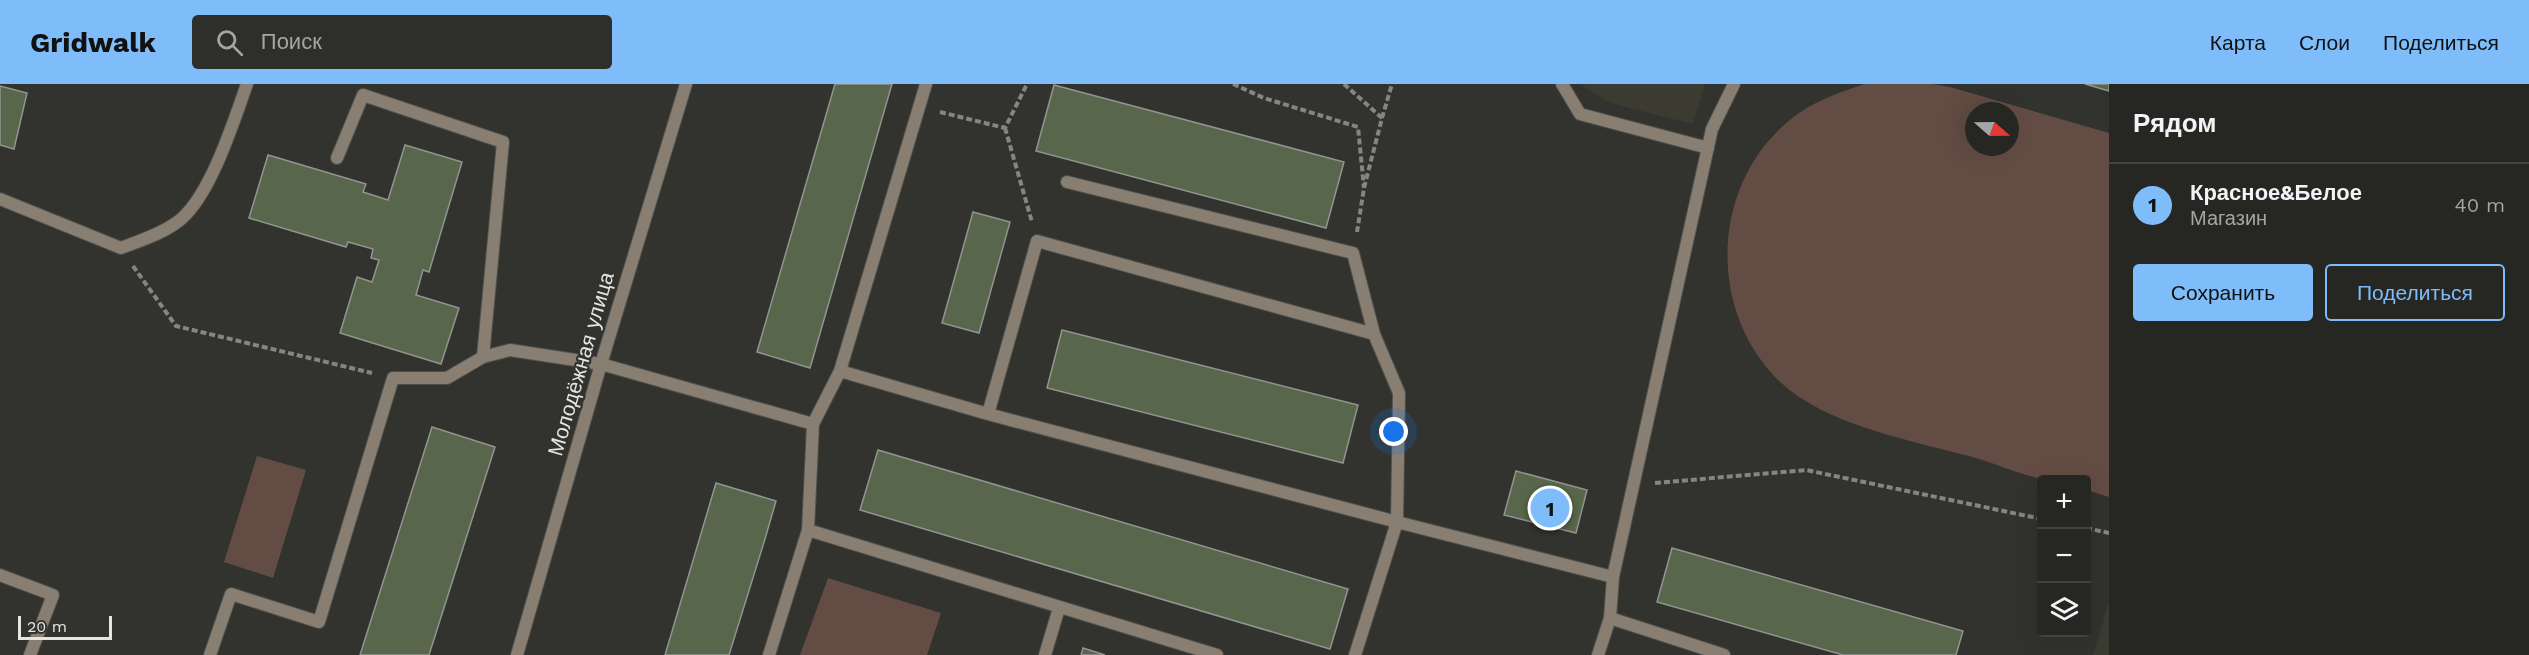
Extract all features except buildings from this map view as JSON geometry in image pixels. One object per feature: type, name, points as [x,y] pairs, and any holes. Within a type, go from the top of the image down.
[{"type":"street","points":[[0,199],[121,248],[152,236],[176,223],[193,209],[204,192],[247,84]]},
{"type":"street","name":"Молодёжная улица","points":[[517,655],[601,364],[686,84]]},
{"type":"street","points":[[768,655],[808,530],[813,424],[840,371],[926,84]]},
{"type":"street","points":[[1562,84],[1580,114],[1708,148]]},
{"type":"street","points":[[1598,655],[1610,618],[1613,577],[1712,129],[1734,84]]},
{"type":"street","points":[[337,158],[363,95],[503,142],[483,357]]},
{"type":"street","points":[[1067,182],[1353,253],[1374,334],[1399,393],[1397,522],[1355,655]]},
{"type":"street","points":[[988,414],[1037,241],[1374,334]]},
{"type":"street","points":[[210,655],[231,594],[319,622],[393,378],[447,378],[483,357],[510,350],[601,364],[813,424]]},
{"type":"street","points":[[840,371],[988,414],[1613,577]]},
{"type":"street","points":[[808,530],[1189,651],[1217,655]]},
{"type":"street","points":[[0,575],[53,595],[30,655]]},
{"type":"street","points":[[1045,655],[1059,608]]},
{"type":"street","points":[[1610,618],[1724,655]]},
{"type":"path","points":[[1028,84],[1005,128],[1037,241]]},
{"type":"path","points":[[1233,84],[1264,98],[1358,127],[1364,188]]},
{"type":"path","points":[[1344,84],[1382,118]]},
{"type":"path","points":[[1353,253],[1364,188],[1392,84]]},
{"type":"path","points":[[920,106],[1005,128]]},
{"type":"path","points":[[121,248],[176,326],[393,378]]},
{"type":"path","points":[[1635,485],[1806,470],[2037,518]]},
{"type":"path","points":[[2091,529],[2109,533]]},
{"type":"shaded area","points":[[1580,84],[1705,84],[1693,124],[1610,103]]},
{"type":"shaded area","points":[[1865,84],[1932,84],[2002,102],[1965,102],[1965,156],[2019,156],[2019,107],[2109,133],[2109,497],[2091,491],[2091,475],[2037,475],[2037,477],[1846,421],[1798,397],[1779,381],[1755,352],[1739,319],[1730,283],[1728,247],[1733,211],[1745,177],[1765,146],[1799,113],[1836,94]]},
{"type":"shaded area","points":[[257,456],[306,470],[273,578],[224,562]]},
{"type":"shaded area","points":[[828,578],[941,613],[927,655],[800,655]]},
{"type":"shaded area","points":[[2109,601],[2109,655],[2093,655]]},
{"type":"place","name":"Красное&Белое","points":[[1550,508]]}]
